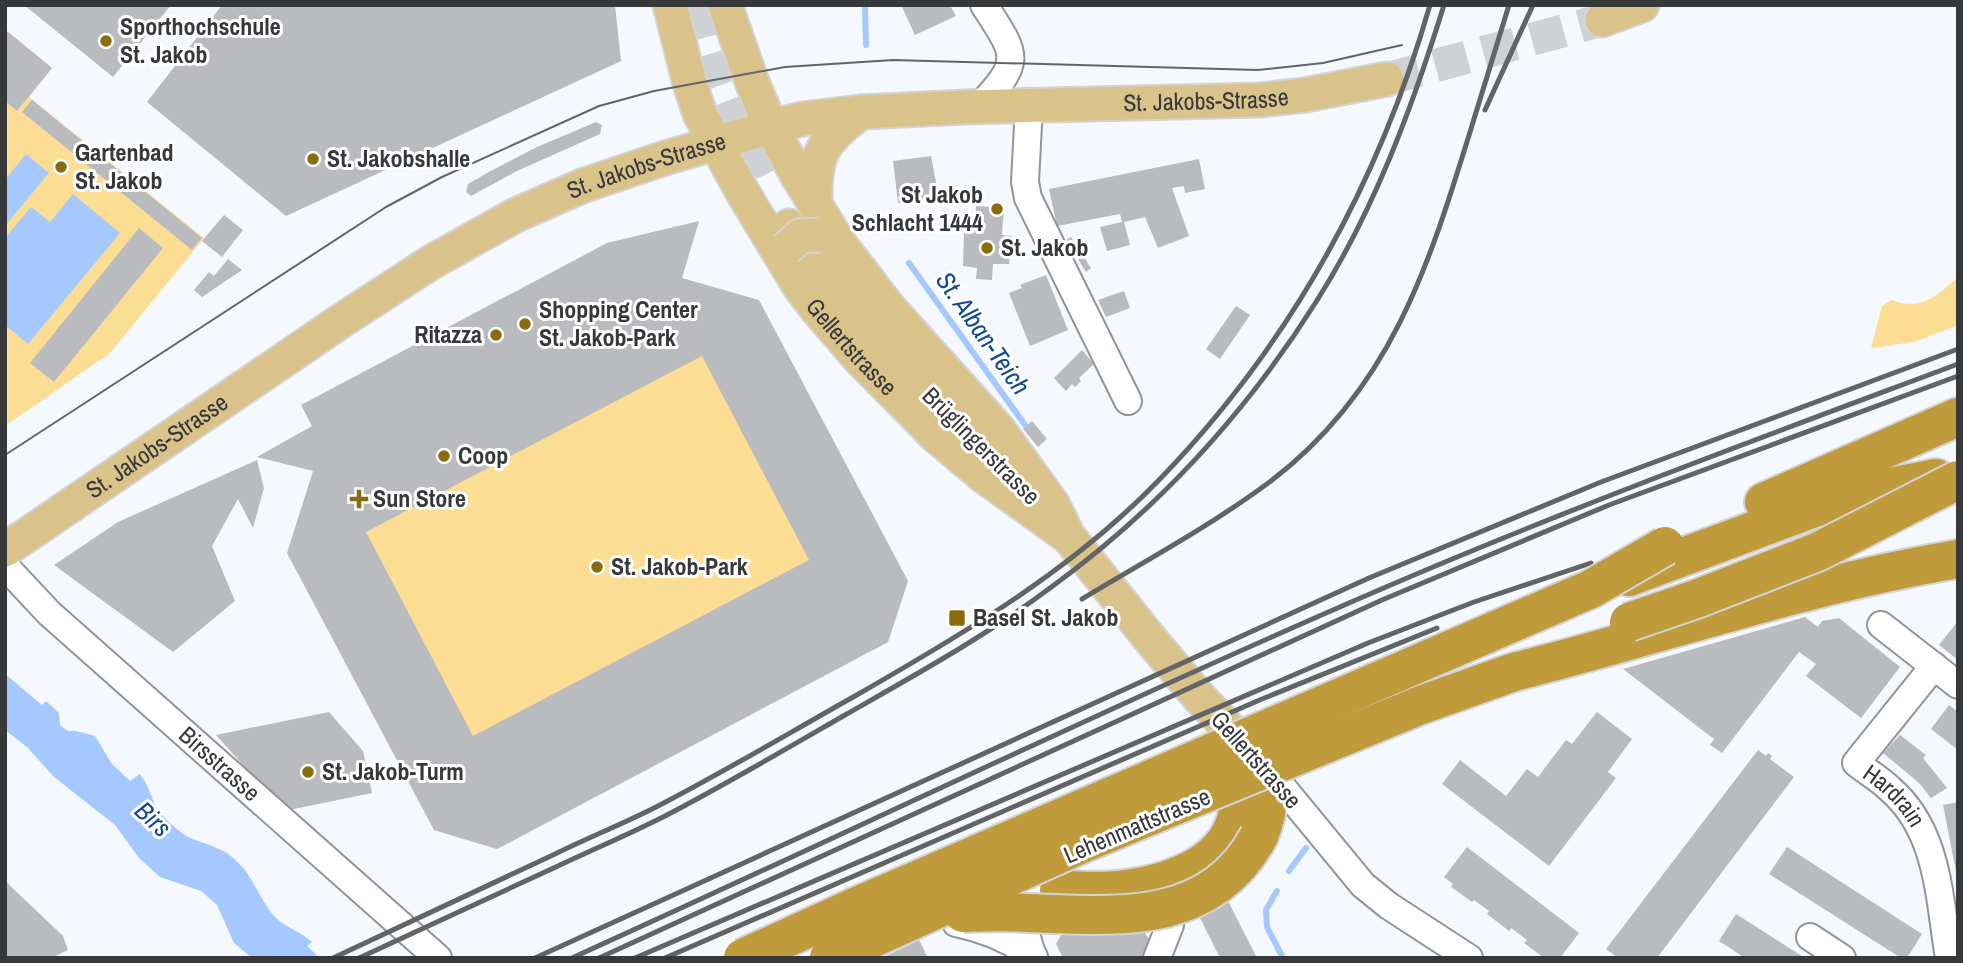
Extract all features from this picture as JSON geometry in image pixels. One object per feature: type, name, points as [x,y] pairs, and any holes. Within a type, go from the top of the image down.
[{"type":"highway","points":[[743,958],[872,899],[1591,589],[1958,417]]},
{"type":"highway","points":[[1667,555],[1866,492],[1947,479]]},
{"type":"highway","points":[[1514,672],[1558,649],[1817,552],[1947,479]]},
{"type":"highway","points":[[830,958],[1084,844],[1399,714],[1514,672],[1806,591],[1891,570],[1958,559]]},
{"type":"highway","points":[[724,958],[854,901],[920,886],[952,883],[1116,891],[1150,886],[1196,867],[1216,850],[1245,833],[1268,797],[1268,782],[1242,753]]},
{"type":"highway","points":[[844,958],[915,927],[963,913],[1124,915],[1168,908],[1205,892],[1232,874],[1248,856],[1245,833]]},
{"type":"main road","points":[[670,5],[696,105],[714,142]]},
{"type":"main road","points":[[725,5],[771,127]]},
{"type":"main road","points":[[1602,20],[1642,5]]},
{"type":"main road","name":"St. Jakobs-Strasse","points":[[5,550],[354,312],[463,244],[516,215],[582,186],[714,142],[802,120],[861,111],[1261,100],[1305,95],[1387,79]]},
{"type":"main road","points":[[784,254],[800,236],[825,227],[816,170],[823,149],[832,135],[861,111]]},
{"type":"main road","name":"Gellertstrasse","points":[[771,127],[825,227],[910,332],[998,429],[1053,505],[1068,536],[1242,753]]},
{"type":"main road","name":"Gellertstrasse","points":[[714,142],[832,327],[859,358],[936,436],[985,477],[1068,536]]},
{"type":"main road","name":"Brüglingerstrasse","points":[[768,190],[813,263],[846,305],[907,372],[1006,468],[1068,536]]},
{"type":"street","points":[[979,107],[1009,73],[1010,63],[1007,42],[984,5]]},
{"type":"street","points":[[1028,106],[1025,182],[1028,198],[1128,401]]},
{"type":"street","name":"Birsstrasse","points":[[5,566],[48,613],[438,958]]},
{"type":"street","points":[[1881,625],[1958,685]]},
{"type":"street","name":"Hardrain","points":[[1934,666],[1856,763],[1892,790],[1915,817],[1931,850],[1949,958]]},
{"type":"street","name":"Gellertstrasse","points":[[1242,753],[1370,891],[1469,958]]},
{"type":"street","name":"Lehenmattstrasse","points":[[1034,957],[1027,937],[1025,911],[1032,886],[1049,865],[1061,857],[1217,794],[1230,781],[1242,753]]},
{"type":"street","points":[[863,958],[931,925],[953,923],[977,927],[999,936],[1034,957]]},
{"type":"street","points":[[1157,958],[1170,925]]},
{"type":"street","points":[[1810,937],[1842,958]]},
{"type":"shaded area","name":"Gartenbad St. Jakob","points":[[5,29],[52,68],[29,97],[204,238],[110,353],[5,426]]},
{"type":"shaded area","points":[[1958,277],[1958,325],[1914,342],[1871,348],[1882,306],[1892,300],[1912,304],[1928,300]]},
{"type":"shaded area","name":"St. Jakob-Park","points":[[682,278],[908,581],[888,642],[497,849],[434,830],[287,553]]},
{"type":"water","points":[[26,154],[49,173],[5,226],[5,180]]},
{"type":"water","points":[[73,194],[120,233],[28,344],[5,325],[5,238],[31,207],[50,222]]},
{"type":"water","name":"Birs","points":[[5,674],[42,705],[46,701],[59,713],[60,725],[68,731],[95,736],[112,764],[130,781],[140,774],[156,807],[175,827],[185,835],[222,850],[239,863],[276,918],[312,942],[307,946],[320,958],[252,958],[234,943],[217,905],[201,891],[160,877],[139,858],[115,825],[54,777],[27,747],[5,730]]},
{"type":"building","name":"Sporthochschule St. Jakob","points":[[24,5],[171,5],[113,77]]},
{"type":"building","name":"St. Jakobshalle","points":[[222,5],[615,5],[621,61],[286,216],[147,102]]},
{"type":"building","points":[[901,5],[950,5],[956,16],[915,35]]},
{"type":"building","points":[[8,32],[52,68],[17,111],[5,101],[5,35]]},
{"type":"building","points":[[32,100],[202,238],[192,250],[22,112]]},
{"type":"building","points":[[596,122],[602,125],[600,134],[517,171],[471,196],[466,192],[468,184],[487,173],[537,147]]},
{"type":"building","points":[[931,156],[939,198],[898,203],[893,161]]},
{"type":"building","points":[[1199,159],[1205,189],[1185,193],[1184,186],[1172,188],[1189,236],[1158,248],[1145,217],[1124,222],[1130,245],[1107,251],[1100,227],[1122,222],[1120,214],[1057,226],[1049,189]]},
{"type":"building","name":"St. Jakob","points":[[976,206],[1004,208],[1002,235],[1012,236],[1009,264],[993,264],[992,280],[976,279],[977,268],[963,266],[964,232],[974,233]]},
{"type":"building","points":[[224,215],[243,230],[222,257],[202,241]]},
{"type":"building","name":"St. Jakob-Park","points":[[699,221],[682,278],[759,300],[908,581],[888,642],[497,849],[434,830],[287,553],[313,471],[257,457],[312,426],[301,405],[607,243]],"holes":[[[702,356],[809,560],[473,736],[366,532]]]},
{"type":"building","points":[[139,228],[163,248],[54,382],[30,363]]},
{"type":"building","points":[[1071,237],[1091,268],[1086,272],[1066,240]]},
{"type":"building","points":[[228,259],[242,270],[202,297],[194,290],[209,272],[214,276]]},
{"type":"building","points":[[1046,275],[1068,330],[1030,346],[1009,293],[1022,288],[1020,285]]},
{"type":"building","points":[[1124,291],[1130,308],[1106,317],[1098,300]]},
{"type":"building","points":[[1236,306],[1250,315],[1220,359],[1206,349]]},
{"type":"building","points":[[1082,350],[1094,364],[1079,378],[1081,381],[1075,387],[1072,384],[1066,391],[1054,378]]},
{"type":"building","points":[[1032,421],[1047,439],[1038,447],[1023,429]]},
{"type":"building","points":[[257,460],[264,488],[253,528],[238,499],[212,546],[235,601],[173,652],[54,565],[118,522]]},
{"type":"building","points":[[1805,617],[1818,627],[1822,621],[1839,618],[1900,667],[1861,718],[1806,676],[1816,664],[1799,652],[1722,753],[1710,745],[1714,739],[1623,669]]},
{"type":"building","points":[[1958,621],[1958,660],[1939,645]]},
{"type":"building","points":[[1949,705],[1958,712],[1958,750],[1931,729]]},
{"type":"building","name":"St. Jakob-Turm","points":[[329,712],[363,751],[372,793],[284,811],[216,735]]},
{"type":"building","points":[[1597,712],[1632,739],[1608,772],[1616,778],[1549,866],[1442,784],[1460,760],[1506,796],[1527,769],[1538,777],[1566,740],[1572,744]]},
{"type":"building","points":[[1900,735],[1926,755],[1923,758],[1947,788],[1931,798],[1919,783],[1883,753]]},
{"type":"building","points":[[1758,750],[1766,756],[1768,753],[1772,756],[1770,759],[1794,777],[1657,958],[1618,958],[1606,949]]},
{"type":"building","points":[[1958,802],[1958,877],[1957,877],[1943,805]]},
{"type":"building","points":[[1467,847],[1579,933],[1560,958],[1544,958],[1524,943],[1527,940],[1511,928],[1509,931],[1487,914],[1489,911],[1451,887],[1453,884],[1444,877]]},
{"type":"building","points":[[1787,847],[1922,934],[1907,958],[1901,958],[1769,874]]},
{"type":"building","points":[[5,881],[63,936],[68,950],[51,958],[5,958]]},
{"type":"building","points":[[1226,897],[1257,958],[1220,958],[1197,912]]},
{"type":"building","points":[[1736,914],[1805,958],[1745,958],[1719,941]]},
{"type":"building","points":[[1142,929],[1152,943],[1144,958],[1063,958],[1056,944],[1064,930]]},
{"type":"building","points":[[919,940],[928,958],[882,958]]},
{"type":"waterway","name":"St. Alban-Teich","points":[[865,5],[866,45]]},
{"type":"waterway","name":"St. Alban-Teich","points":[[909,263],[1025,425]]},
{"type":"waterway","name":"St. Alban-Teich","points":[[1289,871],[1306,848]]},
{"type":"waterway","name":"St. Alban-Teich","points":[[1277,891],[1266,910],[1267,927],[1283,958]]},
{"type":"tunnel","points":[[699,5],[719,77],[768,190]]},
{"type":"tunnel","points":[[1387,79],[1602,20]]},
{"type":"tram line","points":[[5,455],[386,207],[442,177],[599,106],[654,91],[785,67],[893,60],[1258,70],[1323,63],[1402,45]]},
{"type":"railway","points":[[333,958],[643,813],[731,766],[895,673],[1014,599],[1089,544],[1124,514],[1205,429],[1248,375],[1323,260],[1384,136],[1409,72],[1430,5]]},
{"type":"railway","points":[[359,958],[640,828],[735,778],[975,639],[1050,588],[1126,526],[1162,493],[1229,421],[1260,383],[1316,302],[1356,232],[1390,158],[1444,5]]},
{"type":"railway","points":[[1082,599],[1249,497],[1312,445],[1346,407],[1375,366],[1420,278],[1454,182],[1509,5]]},
{"type":"railway","points":[[1485,110],[1533,5]]},
{"type":"railway","points":[[535,958],[1369,578],[1601,482],[1958,349]]},
{"type":"railway","points":[[572,958],[1075,726],[1379,590],[1594,502],[1958,364]]},
{"type":"railway","points":[[599,958],[1382,600],[1609,505],[1958,376]]},
{"type":"railway","points":[[635,958],[1368,643],[1474,602],[1591,563]]},
{"type":"railway","points":[[665,958],[1262,699],[1437,628]]},
{"type":"place","name":"Sporthochschule St. Jakob","points":[[106,41]]},
{"type":"place","name":"St. Jakobshalle","points":[[313,159]]},
{"type":"place","name":"Gartenbad St. Jakob","points":[[61,167]]},
{"type":"place","name":"St Jakob Schlacht 1444","points":[[997,209]]},
{"type":"place","name":"St. Jakob","points":[[987,248]]},
{"type":"place","name":"Shopping Center St. Jakob-Park","points":[[525,324]]},
{"type":"place","name":"Ritazza","points":[[496,335]]},
{"type":"place","name":"Coop","points":[[444,456]]},
{"type":"place","name":"Sun Store","points":[[359,499]]},
{"type":"place","name":"St. Jakob-Park","points":[[597,567]]},
{"type":"place","name":"Basel St. Jakob","points":[[957,618]]},
{"type":"place","name":"St. Jakob-Turm","points":[[308,772]]}]
